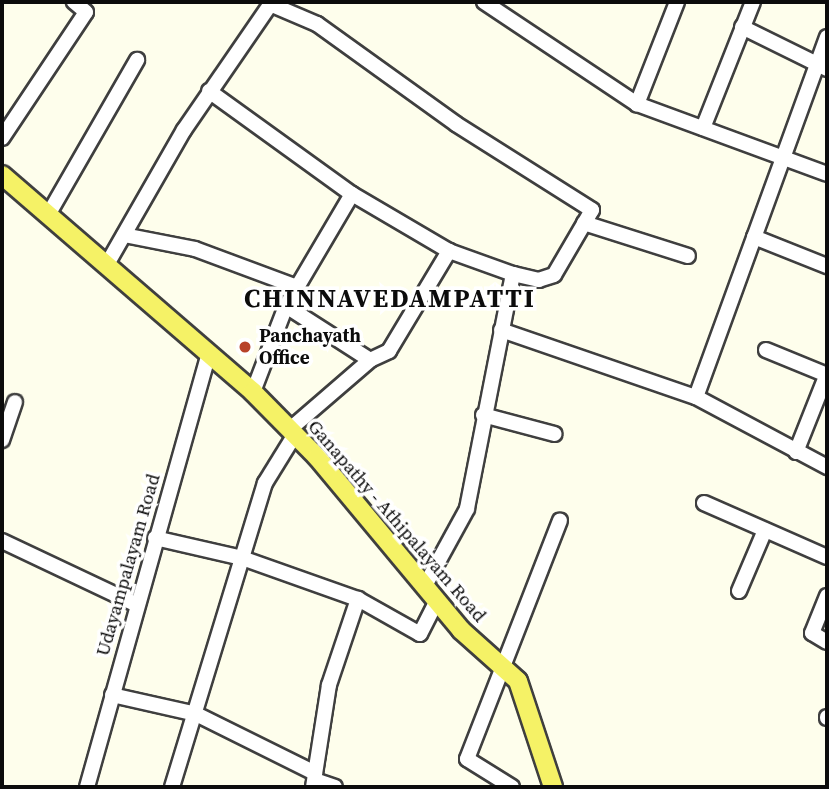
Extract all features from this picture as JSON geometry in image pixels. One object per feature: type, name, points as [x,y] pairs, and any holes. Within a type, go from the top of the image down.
[{"type":"main road","name":"Ganapathy - Athipalayam Road","points":[[2,176],[253,392],[426,584],[437,601],[518,681],[553,787]]},
{"type":"street","points":[[2,138],[86,12],[74,2]]},
{"type":"street","points":[[484,2],[637,104],[827,174]]},
{"type":"street","points":[[637,104],[677,2]]},
{"type":"street","points":[[703,128],[753,2]]},
{"type":"street","points":[[106,265],[209,91],[271,3],[317,24],[456,124],[592,210],[554,275],[540,280],[513,274],[449,251],[352,194],[209,91]]},
{"type":"street","points":[[742,27],[822,67]]},
{"type":"street","points":[[696,397],[783,157],[822,67],[827,37]]},
{"type":"street","points":[[48,215],[137,60]]},
{"type":"street","points":[[253,392],[286,306],[352,194]]},
{"type":"street","points":[[584,223],[688,256]]},
{"type":"street","points":[[124,235],[195,249],[297,287]]},
{"type":"street","points":[[754,237],[827,266]]},
{"type":"street","points":[[172,787],[265,483],[292,433],[370,360],[389,351],[449,251]]},
{"type":"street","points":[[426,584],[467,509],[483,415],[513,274]]},
{"type":"street","points":[[286,306],[370,360]]},
{"type":"street","points":[[501,330],[696,397],[827,467]]},
{"type":"street","points":[[766,350],[827,374],[796,452]]},
{"type":"street","name":"Udayampalayam Road","points":[[89,787],[135,604],[209,353]]},
{"type":"street","points":[[2,440],[15,402]]},
{"type":"street","points":[[483,415],[555,434]]},
{"type":"street","points":[[704,503],[827,557]]},
{"type":"street","points":[[512,787],[467,759],[505,668],[560,521]]},
{"type":"street","points":[[739,591],[765,530]]},
{"type":"street","points":[[155,538],[242,558],[358,599],[420,634],[437,601]]},
{"type":"street","points":[[2,541],[135,604]]},
{"type":"street","points":[[827,596],[812,633],[827,642]]},
{"type":"street","points":[[314,780],[329,685],[358,599]]},
{"type":"street","points":[[112,695],[196,714],[314,780],[335,787]]},
{"type":"place","name":"Panchayath Office","points":[[245,347]]},
{"type":"district","name":"CHINNAVEDAMPATTI","points":[[390,299]]}]
